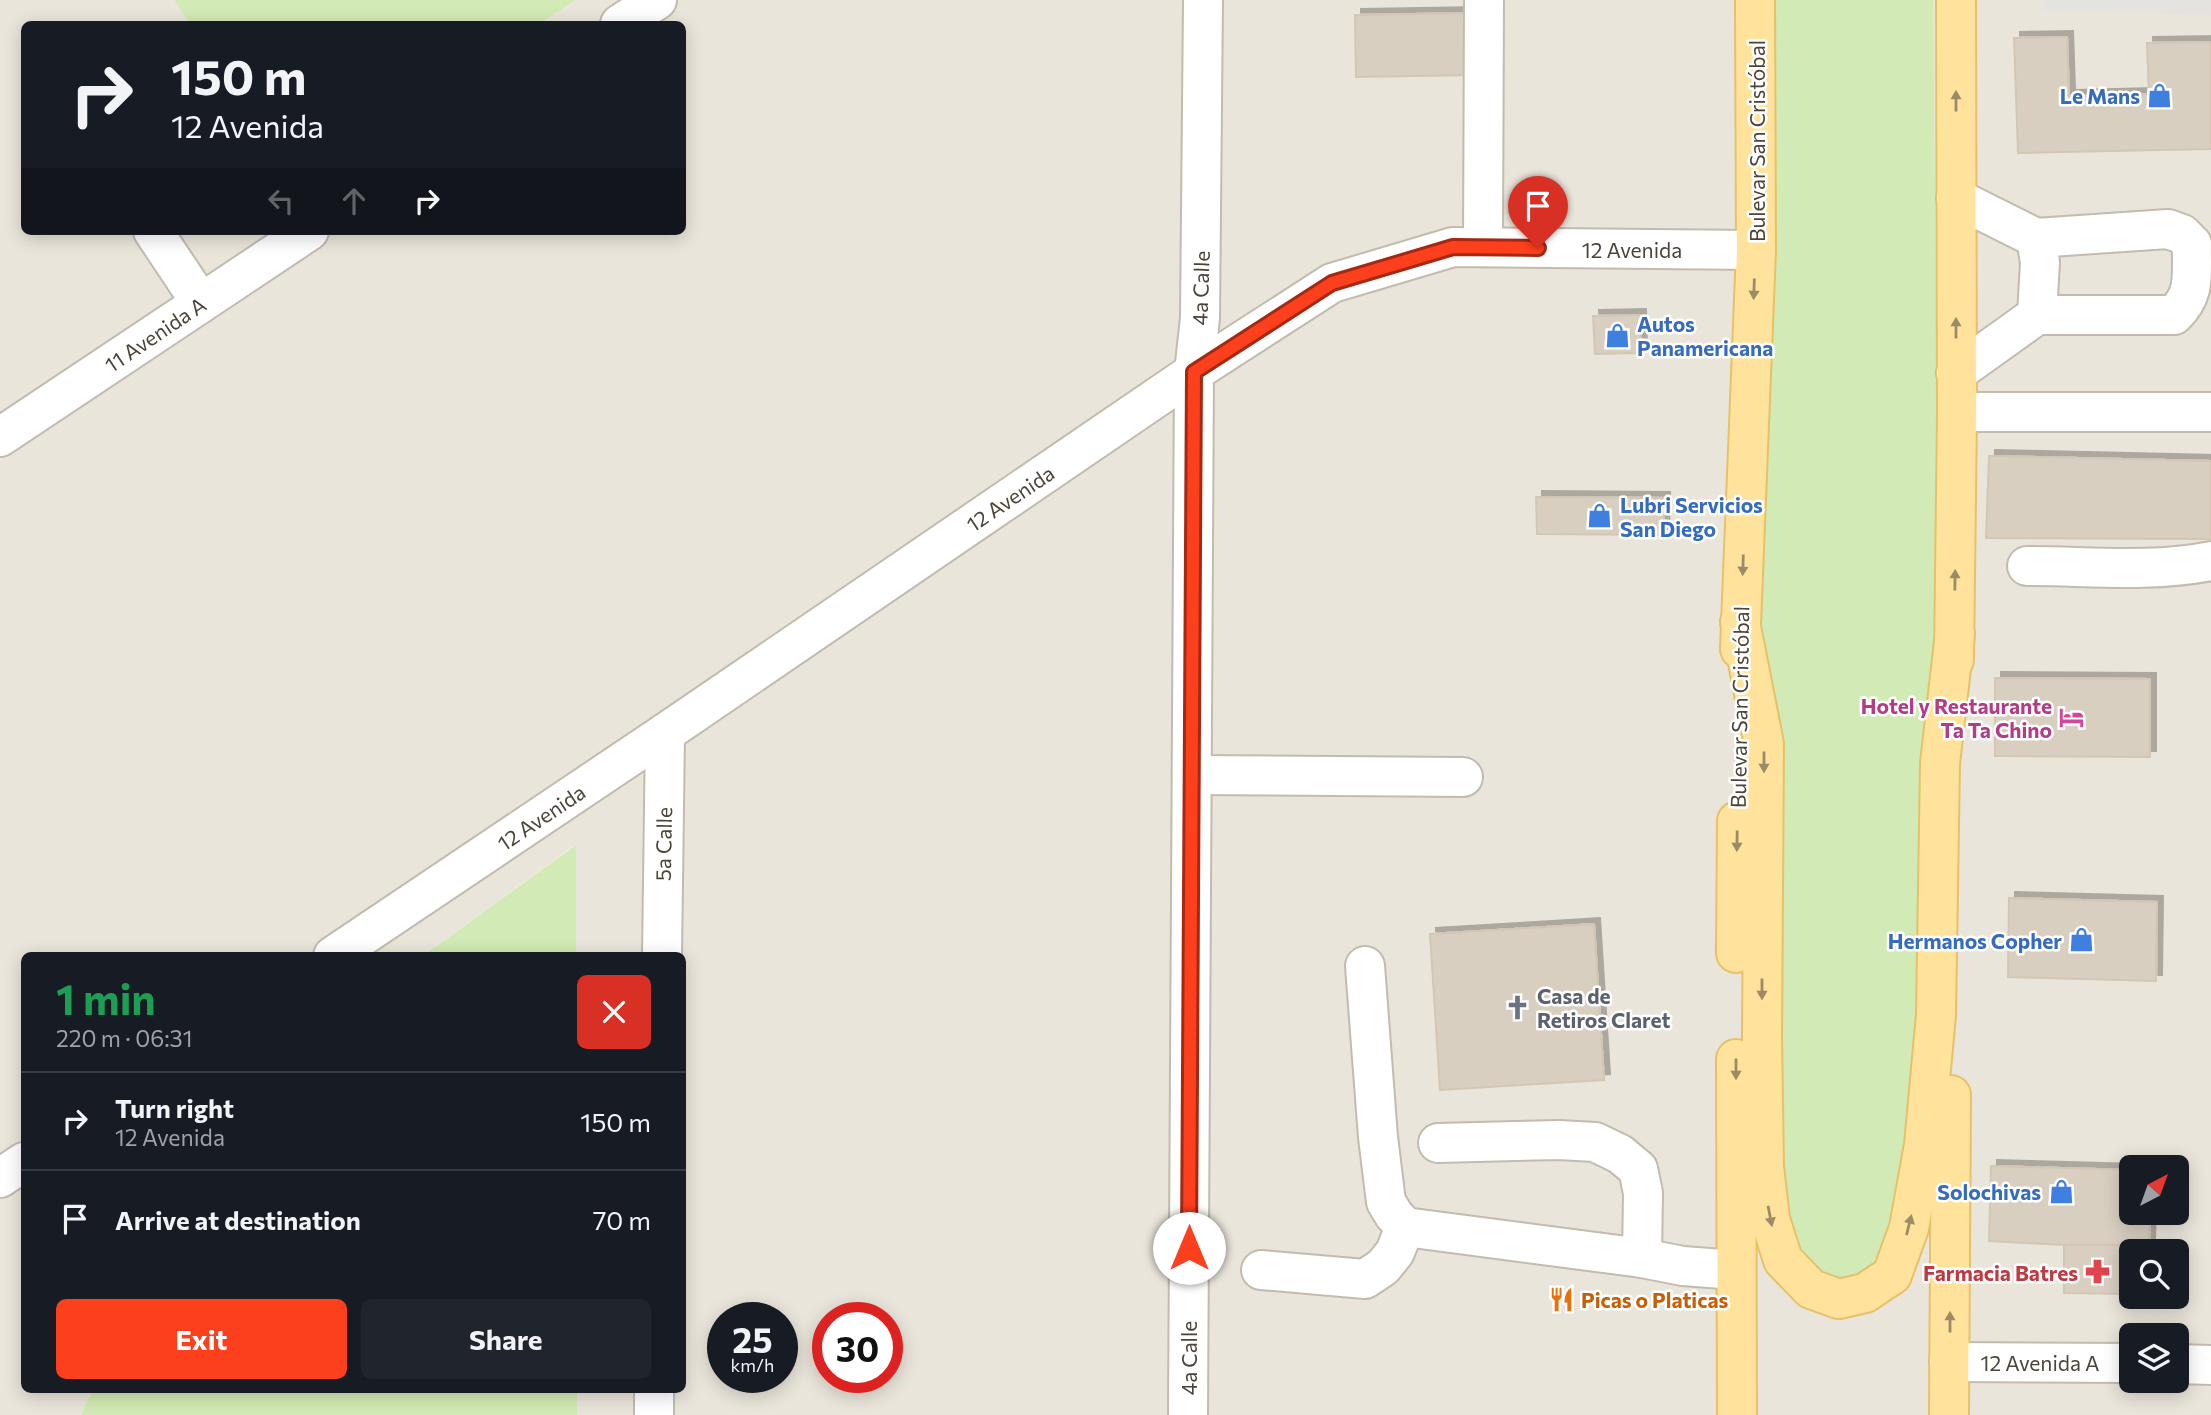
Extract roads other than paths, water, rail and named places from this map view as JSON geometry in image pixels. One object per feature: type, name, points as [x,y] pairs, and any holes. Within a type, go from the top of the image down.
[{"type":"main road","name":"Bulevar San Cristóbal","points":[[1737,1415],[1736,880],[1740,622],[1756,250],[1755,0]]},
{"type":"main road","points":[[1949,1415],[1957,412],[1956,0]]},
{"type":"main road","points":[[1740,622],[1764,744],[1763,1142],[1770,1219],[1783,1260],[1811,1289],[1839,1299],[1865,1293],[1892,1275],[1909,1228],[1924,1145],[1936,1015],[1940,763],[1955,634]]},
{"type":"street","points":[[625,21],[657,0]]},
{"type":"street","name":"4a Calle","points":[[1188,1415],[1194,372],[1200,318],[1203,0]]},
{"type":"street","points":[[1483,247],[1484,0]]},
{"type":"street","points":[[1956,198],[2036,238],[2168,229],[2182,234],[2192,244],[2190,293],[2185,305],[2174,315],[2037,315],[1956,373]]},
{"type":"street","points":[[156,235],[201,303]]},
{"type":"street","name":"11 Avenida A","points":[[0,437],[303,235]]},
{"type":"street","points":[[2036,238],[2040,262],[2037,315]]},
{"type":"street","name":"12 Avenida","points":[[339,952],[1194,372],[1332,283],[1453,247],[1756,250]]},
{"type":"street","points":[[1957,412],[2211,412]]},
{"type":"street","points":[[2027,566],[2141,567],[2193,565],[2211,561]]},
{"type":"street","name":"5a Calle","points":[[662,952],[665,733]]},
{"type":"street","points":[[1192,775],[1463,777]]},
{"type":"street","points":[[1365,966],[1378,1137],[1386,1202],[1405,1227],[1642,1258],[1683,1266],[1736,1270]]},
{"type":"street","points":[[1438,1143],[1559,1140],[1595,1142],[1620,1154],[1638,1169],[1643,1193],[1642,1258]]},
{"type":"street","points":[[0,1178],[21,1164]]},
{"type":"street","points":[[1261,1270],[1365,1279],[1383,1267],[1395,1252],[1405,1227]]},
{"type":"street","name":"12 Avenida A","points":[[1949,1362],[2119,1363]]},
{"type":"street","points":[[2189,1364],[2211,1365]]},
{"type":"street","points":[[654,1393],[654,1415]]},
{"type":"place","name":"Le Mans","points":[[2160,95]]},
{"type":"place","name":"Autos Panamericana","points":[[1617,335]]},
{"type":"place","name":"Lubri Servicios San Diego","points":[[1600,516]]},
{"type":"place","name":"Hotel y Restaurante Ta Ta Chino","points":[[2072,717]]},
{"type":"place","name":"Hermanos Copher","points":[[2082,940]]},
{"type":"place","name":"Casa de Retiros Claret","points":[[1517,1007]]},
{"type":"place","name":"Solochivas","points":[[2061,1191]]},
{"type":"place","name":"Farmacia Batres","points":[[2098,1272]]},
{"type":"place","name":"Picas o Platicas","points":[[1561,1299]]}]
